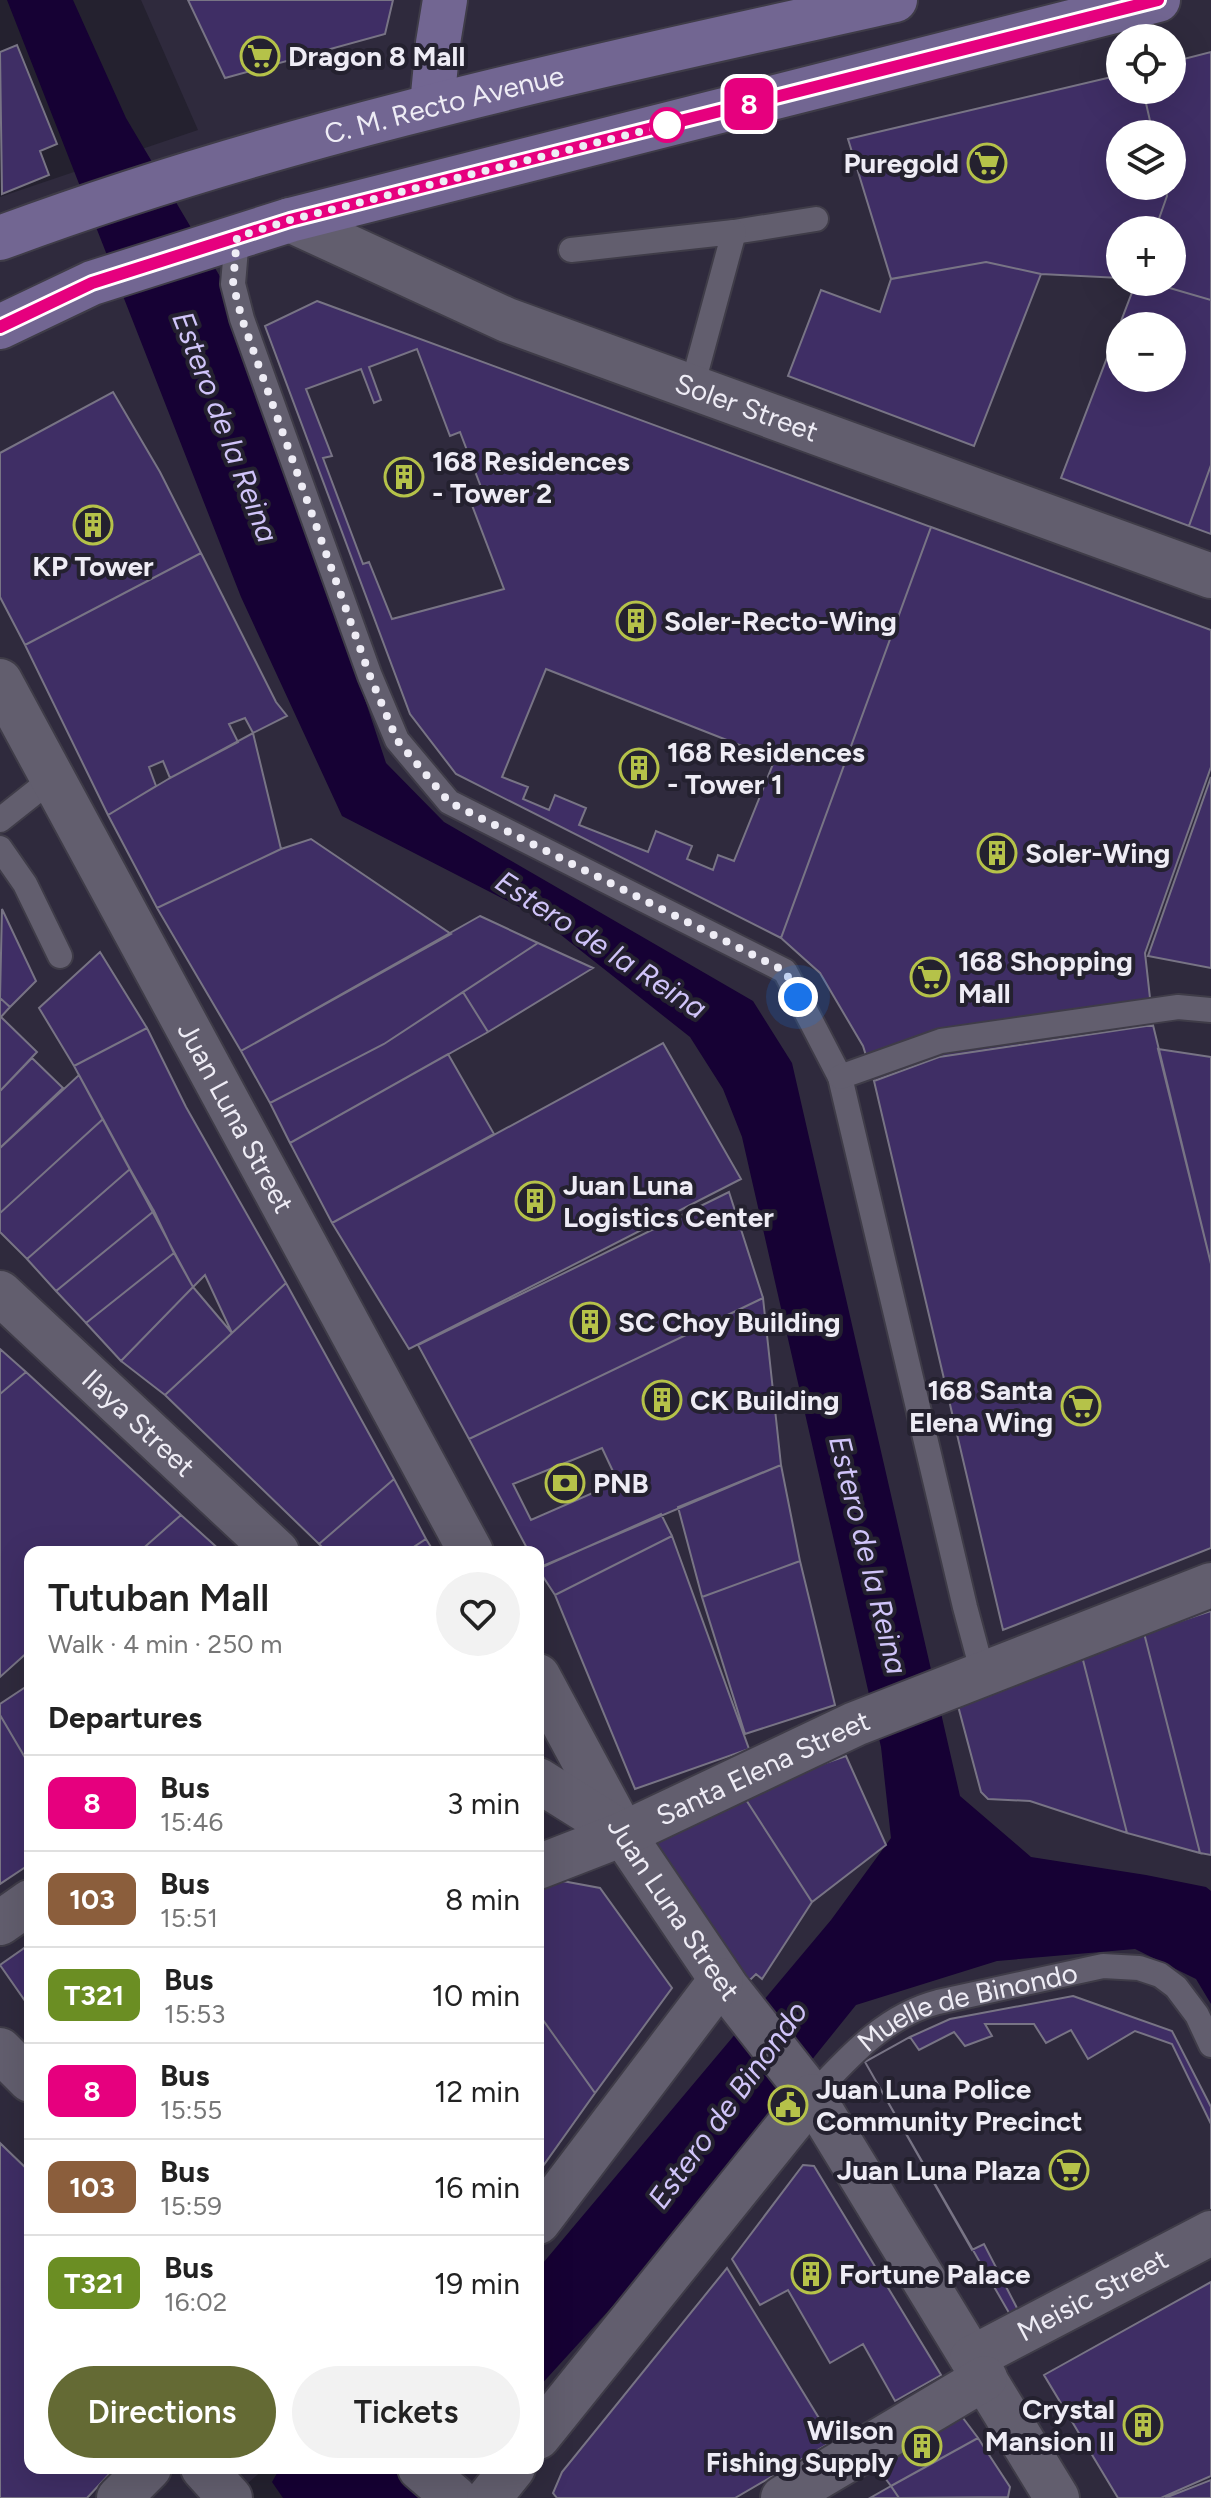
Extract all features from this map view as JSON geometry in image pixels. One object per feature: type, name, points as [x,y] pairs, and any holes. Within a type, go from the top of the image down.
[{"type":"main road","points":[[432,105],[445,0]]},
{"type":"main road","name":"C. M. Recto Avenue","points":[[0,238],[189,173],[432,105],[895,0]]},
{"type":"main road","points":[[0,327],[92,283],[290,220],[1158,0]]},
{"type":"street","name":"Soler Street","points":[[290,220],[507,320],[1211,576]]},
{"type":"street","name":"Juan Luna Street","points":[[0,681],[468,1546]]},
{"type":"street","name":"Ilaya Street","points":[[0,1293],[271,1546]]},
{"type":"street","name":"Santa Elena Street","points":[[544,1865],[623,1834],[855,1724],[1211,1585]]},
{"type":"street","name":"Juan Luna Street","points":[[544,1687],[623,1834],[724,1984],[808,2091],[979,2368],[1047,2494]]},
{"type":"street","points":[[544,1784],[623,1834]]},
{"type":"street","points":[[0,1923],[24,1906]]},
{"type":"street","points":[[544,2214],[724,1984]]},
{"type":"street","points":[[0,2050],[24,2074]]},
{"type":"street","name":"Muelle de Binondo","points":[[544,2429],[808,2091]]},
{"type":"street","name":"Meisic Street","points":[[783,2498],[979,2368],[1211,2233]]},
{"type":"street","points":[[119,2498],[143,2474]]},
{"type":"street","points":[[208,2474],[230,2498]]},
{"type":"street","points":[[489,2498],[508,2474]]},
{"type":"lane","points":[[571,250],[734,232],[816,219]]},
{"type":"lane","points":[[692,387],[734,232]]},
{"type":"lane","points":[[222,242],[242,319],[370,676],[397,740],[449,802],[785,971],[840,1077],[965,1607],[970,1679]]},
{"type":"lane","points":[[0,820],[53,778]]},
{"type":"lane","points":[[0,848],[25,884],[60,956]]},
{"type":"lane","points":[[840,1077],[941,1041],[1178,1007],[1211,1010]]},
{"type":"lane","name":"Muelle de Binondo","points":[[808,2091],[878,2030],[913,2009],[1103,1966],[1139,1968],[1160,1975],[1176,1987],[1197,2015],[1211,2045]]},
{"type":"shaded area","points":[[141,0],[1211,0],[1211,2498],[459,2498],[425,2474],[544,2474],[544,1546],[24,1546],[24,2474],[258,2474],[231,2498],[0,2498],[0,197],[198,130]]},
{"type":"water","points":[[7,0],[73,0],[126,118],[231,295],[386,763],[444,822],[753,1001],[792,1063],[960,1796],[1031,1857],[1146,1875],[1206,1887],[1211,1891],[1211,2004],[1196,1979],[1135,1949],[997,1961],[856,2005],[620,2298],[544,2381],[544,2262],[831,1920],[891,1838],[881,1747],[742,1137],[723,1089],[690,1037],[537,916],[342,816],[241,597]]},
{"type":"water","points":[[277,2474],[461,2474],[439,2498],[283,2498],[272,2482]]},
{"type":"building","name":"Dragon 8 Mall","points":[[188,0],[393,0],[385,34],[225,78]]},
{"type":"building","points":[[17,45],[57,144],[40,151],[49,175],[2,194],[0,52]]},
{"type":"building","points":[[1211,52],[1211,300],[1186,293],[1186,216],[1160,216],[1166,200],[1186,200],[1186,120],[1150,120],[1146,104],[1186,104],[1186,58]]},
{"type":"building","name":"Puregold","points":[[1106,78],[1106,104],[1146,104],[1150,120],[1106,120],[1106,200],[1166,200],[1160,216],[1106,216],[1106,277],[1041,274],[986,262],[891,279],[848,139]]},
{"type":"building","points":[[986,262],[1041,274],[974,446],[788,376],[821,290],[880,312],[891,279]]},
{"type":"building","points":[[1186,293],[1211,300],[1211,465],[1189,526],[1061,478],[1106,360],[1106,392],[1186,392],[1186,312],[1125,312],[1131,296],[1186,296]]},
{"type":"building","name":"Soler-Recto-Wing","points":[[317,301],[931,527],[781,938],[456,774],[410,714],[265,326]]},
{"type":"building","name":"168 Residences - Tower 2","points":[[417,349],[450,436],[460,432],[484,495],[470,500],[504,589],[392,619],[369,562],[363,564],[323,458],[332,456],[306,389],[361,369],[374,403],[381,400],[369,367]]},
{"type":"building","name":"KP Tower","points":[[113,392],[160,472],[201,553],[25,645],[0,597],[0,453]]},
{"type":"building","points":[[1211,465],[1211,534],[1189,526]]},
{"type":"building","name":"Soler-Wing","points":[[931,527],[1211,630],[1211,767],[1145,953],[1153,1025],[939,1057],[874,1081],[863,1046],[820,973],[781,938]]},
{"type":"building","points":[[201,553],[276,702],[287,716],[253,733],[245,718],[229,724],[238,742],[170,778],[163,761],[149,767],[156,786],[108,815],[25,645]]},
{"type":"building","name":"168 Residences - Tower 1","points":[[546,669],[775,759],[734,861],[718,855],[713,870],[687,859],[692,846],[656,831],[648,852],[579,825],[586,808],[555,795],[549,810],[523,799],[528,787],[502,777]]},
{"type":"building","points":[[253,733],[281,849],[157,908],[108,815]]},
{"type":"building","points":[[1211,777],[1211,968],[1148,956]]},
{"type":"building","points":[[311,839],[451,934],[241,1051],[157,908],[281,849]]},
{"type":"building","points":[[2,909],[36,981],[10,1007],[0,998]]},
{"type":"building","points":[[480,916],[538,943],[384,1044],[270,1103],[241,1051]]},
{"type":"building","points":[[538,943],[593,968],[488,1032],[463,992]]},
{"type":"building","points":[[100,952],[147,1028],[74,1066],[39,1008]]},
{"type":"building","points":[[463,992],[488,1032],[290,1143],[270,1103],[384,1044]]},
{"type":"building","points":[[0,998],[10,1007],[0,1018]]},
{"type":"building","points":[[0,1018],[37,1052],[0,1091]]},
{"type":"building","name":"168 Santa Elena Wing","points":[[1153,1025],[1211,1264],[1211,1548],[1003,1630],[874,1081],[939,1057]]},
{"type":"building","points":[[147,1028],[186,1107],[286,1283],[232,1333],[205,1275],[193,1287],[74,1066]]},
{"type":"building","name":"Juan Luna Logistics Center","points":[[663,1043],[741,1179],[409,1349],[332,1223]]},
{"type":"building","points":[[1158,1049],[1211,1057],[1211,1264]]},
{"type":"building","points":[[448,1054],[494,1134],[332,1223],[290,1143]]},
{"type":"building","points":[[32,1058],[63,1088],[0,1148],[0,1091]]},
{"type":"building","points":[[79,1075],[103,1119],[0,1213],[0,1148]]},
{"type":"building","points":[[103,1119],[130,1169],[27,1259],[0,1232],[0,1213]]},
{"type":"building","points":[[130,1169],[154,1211],[56,1291],[27,1259]]},
{"type":"building","name":"SC Choy Building","points":[[729,1192],[763,1298],[469,1439],[418,1345]]},
{"type":"building","points":[[154,1211],[174,1253],[86,1323],[56,1291]]},
{"type":"building","points":[[174,1253],[193,1287],[121,1361],[86,1323]]},
{"type":"building","points":[[286,1283],[394,1479],[319,1544],[165,1395]]},
{"type":"building","points":[[193,1287],[232,1333],[165,1395],[121,1361]]},
{"type":"building","name":"CK Building","points":[[763,1298],[781,1465],[544,1565],[544,1546],[526,1546],[469,1439]]},
{"type":"building","points":[[0,1349],[26,1372],[0,1394]]},
{"type":"building","points":[[26,1372],[181,1515],[146,1546],[24,1546],[24,1655],[0,1677],[0,1394]]},
{"type":"building","name":"PNB","points":[[602,1448],[618,1482],[531,1520],[513,1484]]},
{"type":"building","points":[[781,1465],[800,1561],[702,1597],[678,1507]]},
{"type":"building","points":[[394,1479],[426,1539],[415,1546],[319,1544]]},
{"type":"building","points":[[661,1514],[672,1536],[555,1595],[544,1578],[544,1566]]},
{"type":"building","points":[[181,1515],[215,1546],[146,1546]]},
{"type":"building","points":[[672,1536],[749,1749],[635,1789],[555,1595]]},
{"type":"building","points":[[426,1539],[430,1546],[415,1546]]},
{"type":"building","points":[[800,1561],[835,1705],[745,1734],[702,1597]]},
{"type":"building","points":[[1211,1611],[1211,1855],[1200,1853],[1144,1633]]},
{"type":"building","points":[[1144,1633],[1200,1853],[1127,1833],[1082,1656]]},
{"type":"building","points":[[1082,1656],[1127,1833],[1030,1801],[988,1799],[981,1792],[957,1702]]},
{"type":"building","points":[[24,1688],[24,1756],[0,1715],[0,1704]]},
{"type":"building","points":[[0,1715],[24,1756],[24,1868],[0,1884]]},
{"type":"building","points":[[846,1756],[886,1845],[812,1902],[741,1792]]},
{"type":"building","points":[[741,1792],[812,1902],[762,1979],[756,1974],[751,1979],[741,1979],[640,1835]]},
{"type":"building","points":[[557,1880],[600,1888],[672,1988],[595,2093],[544,2021],[544,1888]]},
{"type":"building","points":[[24,1948],[24,1999],[0,1965]]},
{"type":"building","name":"Juan Luna Plaza","points":[[1073,1996],[1172,2031],[1211,2107],[1211,2227],[1016,2325],[865,2062],[950,2019]]},
{"type":"building","points":[[544,2021],[595,2093],[544,2165]]},
{"type":"building","name":"Juan Luna Plaza","points":[[985,2024],[1034,2024],[1046,2043],[1071,2030],[1088,2059],[1135,2031],[1172,2044],[1211,2124],[1211,2217],[1019,2312],[984,2244],[972,2250],[865,2062],[910,2037],[919,2050],[954,2032],[965,2046],[992,2036]]},
{"type":"building","points":[[0,2143],[24,2166],[24,2474],[109,2474],[87,2498],[0,2498]]},
{"type":"building","name":"Fortune Palace","points":[[803,2165],[814,2166],[941,2375],[895,2401],[863,2344],[830,2363],[788,2290],[760,2305],[732,2259]]},
{"type":"building","points":[[727,2268],[833,2441],[735,2498],[557,2498],[553,2493],[562,2472]]},
{"type":"building","name":"Crystal Mansion II","points":[[1211,2282],[1211,2476],[1161,2498],[1118,2498],[1044,2375]]},
{"type":"building","name":"Wilson Fishing Supply","points":[[954,2406],[978,2438],[891,2486],[868,2455]]},
{"type":"building","points":[[978,2438],[1010,2487],[1008,2497],[899,2498],[891,2486]]},
{"type":"building","points":[[1211,2480],[1211,2498],[1165,2498]]},
{"type":"building","points":[[891,2486],[899,2498],[870,2498]]},
{"type":"bus line","name":"8","points":[[0,327],[92,283],[290,220],[1158,0]]},
{"type":"place","name":"Dragon 8 Mall","points":[[260,56]]},
{"type":"place","name":"Puregold","points":[[987,163]]},
{"type":"place","name":"168 Residences - Tower 2","points":[[404,477]]},
{"type":"place","name":"KP Tower","points":[[93,525]]},
{"type":"place","name":"Soler-Recto-Wing","points":[[636,621]]},
{"type":"place","name":"168 Residences - Tower 1","points":[[639,768]]},
{"type":"place","name":"Soler-Wing","points":[[997,853]]},
{"type":"place","name":"168 Shopping Mall","points":[[930,977]]},
{"type":"place","name":"Juan Luna Logistics Center","points":[[535,1201]]},
{"type":"place","name":"SC Choy Building","points":[[590,1322]]},
{"type":"place","name":"CK Building","points":[[662,1400]]},
{"type":"place","name":"168 Santa Elena Wing","points":[[1081,1406]]},
{"type":"place","name":"PNB","points":[[565,1483]]},
{"type":"place","name":"Juan Luna Police Community Precinct","points":[[788,2105]]},
{"type":"place","name":"Juan Luna Plaza","points":[[1069,2170]]},
{"type":"place","name":"Fortune Palace","points":[[811,2274]]},
{"type":"place","name":"Crystal Mansion II","points":[[1143,2425]]},
{"type":"place","name":"Wilson Fishing Supply","points":[[922,2446]]},
{"type":"route","points":[[667,125],[290,220],[237,237],[233,284],[242,319],[316,527],[370,676],[397,740],[449,802],[785,971],[798,997]]},
{"type":"water label","name":"Estero de la Reina","points":[[225,427]]},
{"type":"water label","name":"Estero de la Reina","points":[[601,945]]},
{"type":"water label","name":"Estero de la Reina","points":[[868,1555]]},
{"type":"water label","name":"Estero de Binondo","points":[[728,2105]]}]
